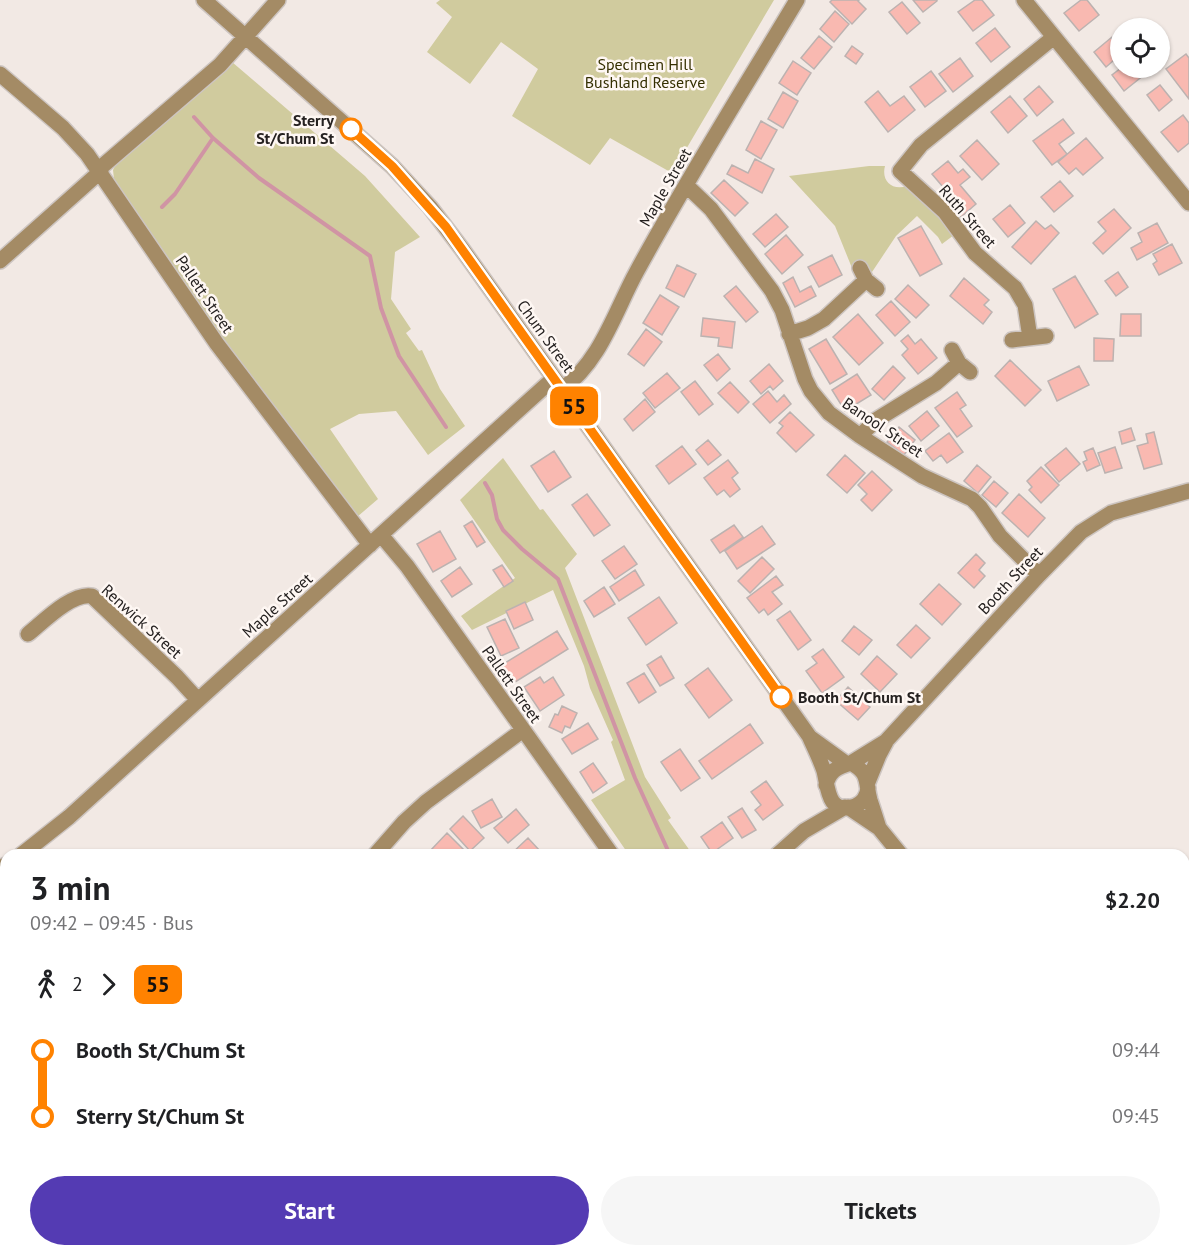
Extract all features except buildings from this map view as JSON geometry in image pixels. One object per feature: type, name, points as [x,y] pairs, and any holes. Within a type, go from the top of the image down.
[{"type":"street","name":"Chum Street","points":[[204,0],[369,144],[411,185],[457,242],[809,736],[821,762],[826,787]]},
{"type":"street","points":[[0,261],[220,65],[278,0]]},
{"type":"street","name":"Maple Street","points":[[29,849],[69,817],[375,540],[558,384],[582,372],[596,350],[636,272],[797,0]]},
{"type":"street","points":[[1024,0],[1189,203]]},
{"type":"street","name":"Ruth Street","points":[[1012,340],[1038,337],[1015,288],[975,253],[945,212],[900,171],[921,145],[1054,37]]},
{"type":"street","name":"Pallett Street","points":[[0,74],[63,128],[100,170],[217,344],[375,540],[407,566],[608,849]]},
{"type":"street","name":"Banool Street","points":[[687,186],[711,209],[772,291],[782,310],[802,372],[811,391],[829,413],[922,476],[972,499],[1000,536],[1039,575]]},
{"type":"street","points":[[789,334],[808,328],[824,319],[867,279]]},
{"type":"street","points":[[860,436],[876,420],[936,383],[960,362]]},
{"type":"street","name":"Booth Street","points":[[868,785],[887,740],[1081,532],[1102,517],[1128,507],[1189,490]]},
{"type":"street","name":"Renwick Street","points":[[28,634],[72,600],[86,595],[92,597],[177,677],[198,700]]},
{"type":"street","points":[[381,849],[426,802],[523,730]]},
{"type":"street","name":"Chum Street","points":[[809,736],[849,764]]},
{"type":"street","name":"Booth Street","points":[[849,764],[887,740]]},
{"type":"street","points":[[804,831],[814,815],[830,773],[849,764],[863,772],[879,828]]},
{"type":"street","points":[[784,849],[804,831],[846,807],[862,802],[868,785]]},
{"type":"street","points":[[826,787],[832,801],[879,828],[896,849]]},
{"type":"green space","name":"Specimen Hill Bushland Reserve","points":[[440,0],[774,0],[672,173],[610,138],[590,165],[512,116],[538,69],[501,42],[470,84],[427,52],[452,17],[436,3]]},
{"type":"green space","points":[[232,62],[365,176],[420,237],[395,252],[391,299],[411,329],[406,333],[419,351],[422,350],[440,389],[465,426],[428,455],[396,411],[359,414],[330,429],[378,499],[357,517],[219,335],[114,179],[113,170],[117,162]]},
{"type":"green space","points":[[885,166],[885,176],[889,184],[897,187],[907,186],[942,217],[954,235],[942,244],[917,216],[896,236],[872,272],[861,264],[852,268],[835,226],[789,176]]},
{"type":"green space","points":[[503,458],[540,510],[543,509],[577,554],[565,568],[645,777],[671,818],[668,820],[689,849],[625,849],[591,800],[625,780],[611,742],[613,740],[590,688],[584,666],[553,590],[472,630],[461,616],[515,578],[460,500]]},
{"type":"waterway","points":[[194,117],[213,138],[259,178],[370,256],[381,308],[399,356],[446,427]]},
{"type":"waterway","points":[[162,207],[175,194],[213,138]]},
{"type":"waterway","points":[[485,483],[492,495],[497,519],[503,530],[558,579],[635,778],[667,849]]},
{"type":"bus line","name":"55","points":[[351,129],[411,185],[446,227],[781,697]]},
{"type":"place","name":"Sterry St/Chum St","points":[[351,129]]},
{"type":"place","name":"Booth St/Chum St","points":[[781,697]]}]
